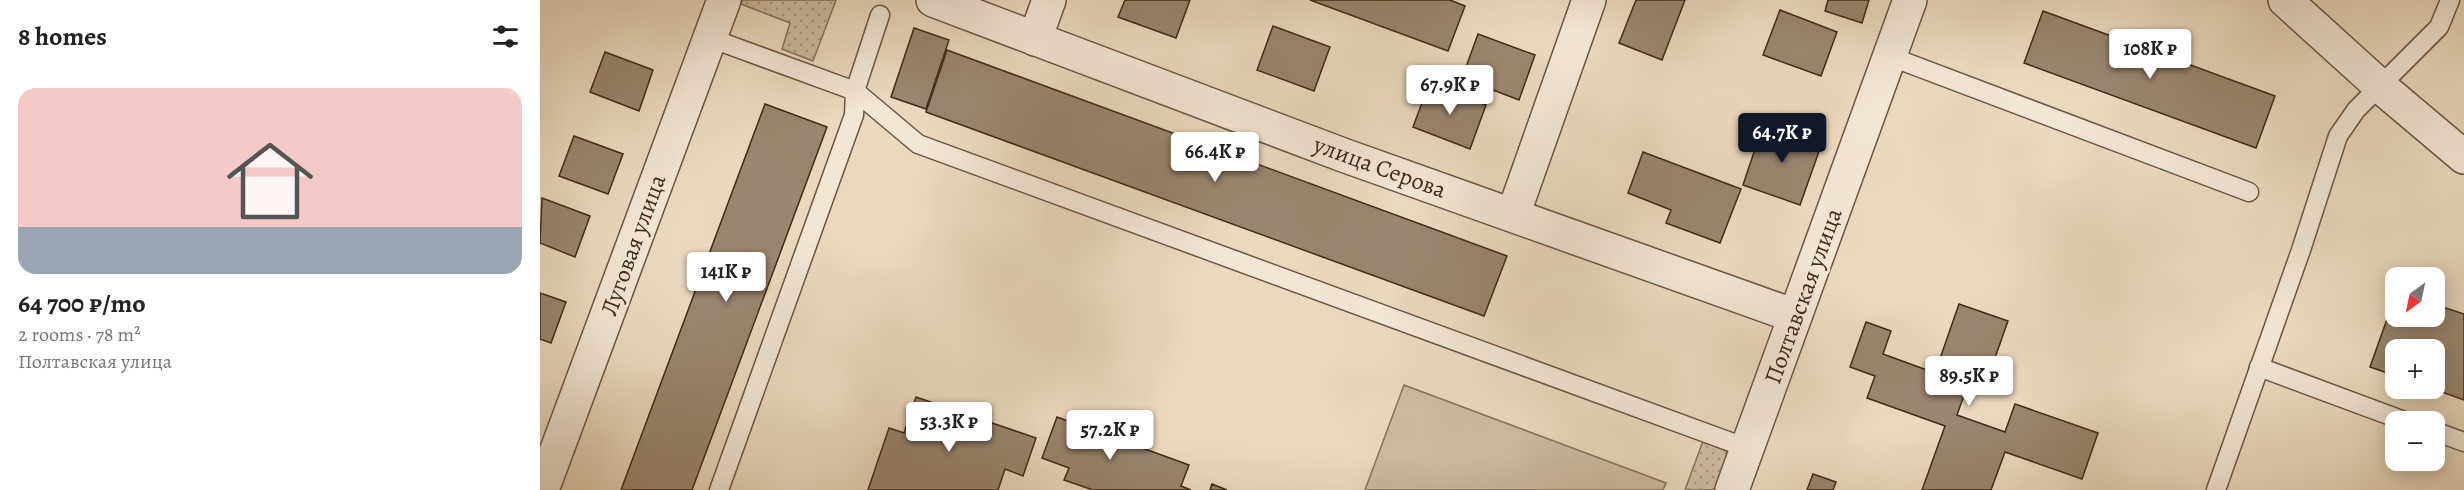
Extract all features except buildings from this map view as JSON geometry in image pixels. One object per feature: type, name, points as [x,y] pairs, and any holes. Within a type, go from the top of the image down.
[{"type":"street","name":"Луговая улица","points":[[542,490],[724,0]]},
{"type":"street","name":"улица Серова","points":[[933,0],[1332,151],[1795,316]]},
{"type":"street","points":[[1035,39],[1049,0]]},
{"type":"street","points":[[1512,215],[1589,0]]},
{"type":"street","name":"Полтавская улица","points":[[1732,490],[1910,0]]},
{"type":"street","points":[[2285,0],[2381,87],[2464,157]]},
{"type":"lane","points":[[2216,490],[2301,250],[2335,143],[2348,119],[2439,27],[2450,0]]},
{"type":"lane","points":[[719,490],[854,114],[855,91],[880,15]]},
{"type":"lane","points":[[710,38],[855,91],[918,144],[1748,448]]},
{"type":"lane","points":[[1889,56],[2249,192]]},
{"type":"lane","points":[[2259,367],[2385,414]]},
{"type":"lane","points":[[2445,436],[2464,442]]},
{"type":"shaded area","points":[[743,0],[836,0],[813,61],[782,49],[790,23],[741,4]]},
{"type":"shaded area","points":[[1404,385],[1666,483],[1663,490],[1365,490]]},
{"type":"shaded area","points":[[1703,441],[1734,454],[1721,490],[1685,490]]}]
